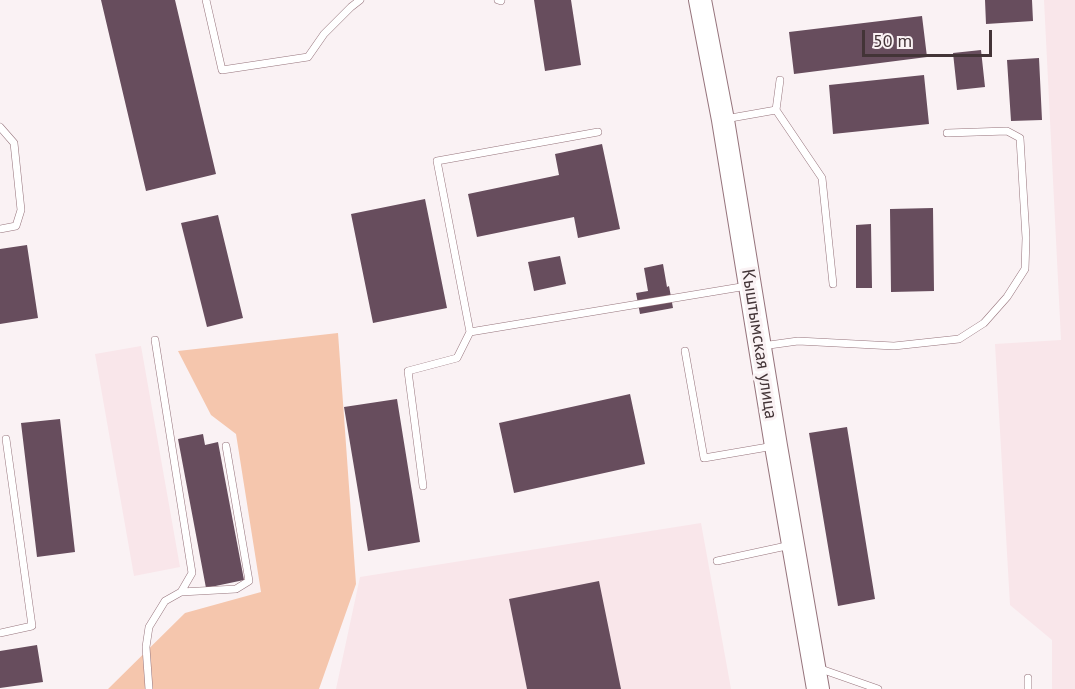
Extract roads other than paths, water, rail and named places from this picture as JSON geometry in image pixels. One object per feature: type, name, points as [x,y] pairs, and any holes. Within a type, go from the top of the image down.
[{"type":"main road","name":"Кыштымская улица","points":[[700,0],[723,120],[816,678]]},
{"type":"lane","points":[[206,0],[222,70],[308,57],[324,34],[360,0]]},
{"type":"lane","points":[[780,80],[776,110],[822,178],[833,284]]},
{"type":"lane","points":[[723,120],[776,110]]},
{"type":"lane","points":[[0,127],[14,143],[21,210],[16,226],[0,229]]},
{"type":"lane","points":[[760,346],[798,341],[894,346],[958,339],[984,323],[1007,297],[1025,269],[1026,238],[1020,138],[1007,131],[947,133]]},
{"type":"lane","points":[[423,486],[408,371],[458,358],[470,332],[437,161],[598,132]]},
{"type":"lane","points":[[470,332],[750,286]]},
{"type":"lane","points":[[155,340],[192,573],[181,592]]},
{"type":"lane","points":[[686,351],[704,458],[776,446]]},
{"type":"lane","points":[[0,633],[32,626],[6,439]]},
{"type":"lane","points":[[148,689],[146,647],[149,627],[165,601],[181,592],[236,589],[249,581],[226,446]]},
{"type":"lane","points":[[717,561],[794,545]]},
{"type":"lane","points":[[816,678],[878,689]]},
{"type":"lane","points":[[1028,689],[1029,678]]}]
